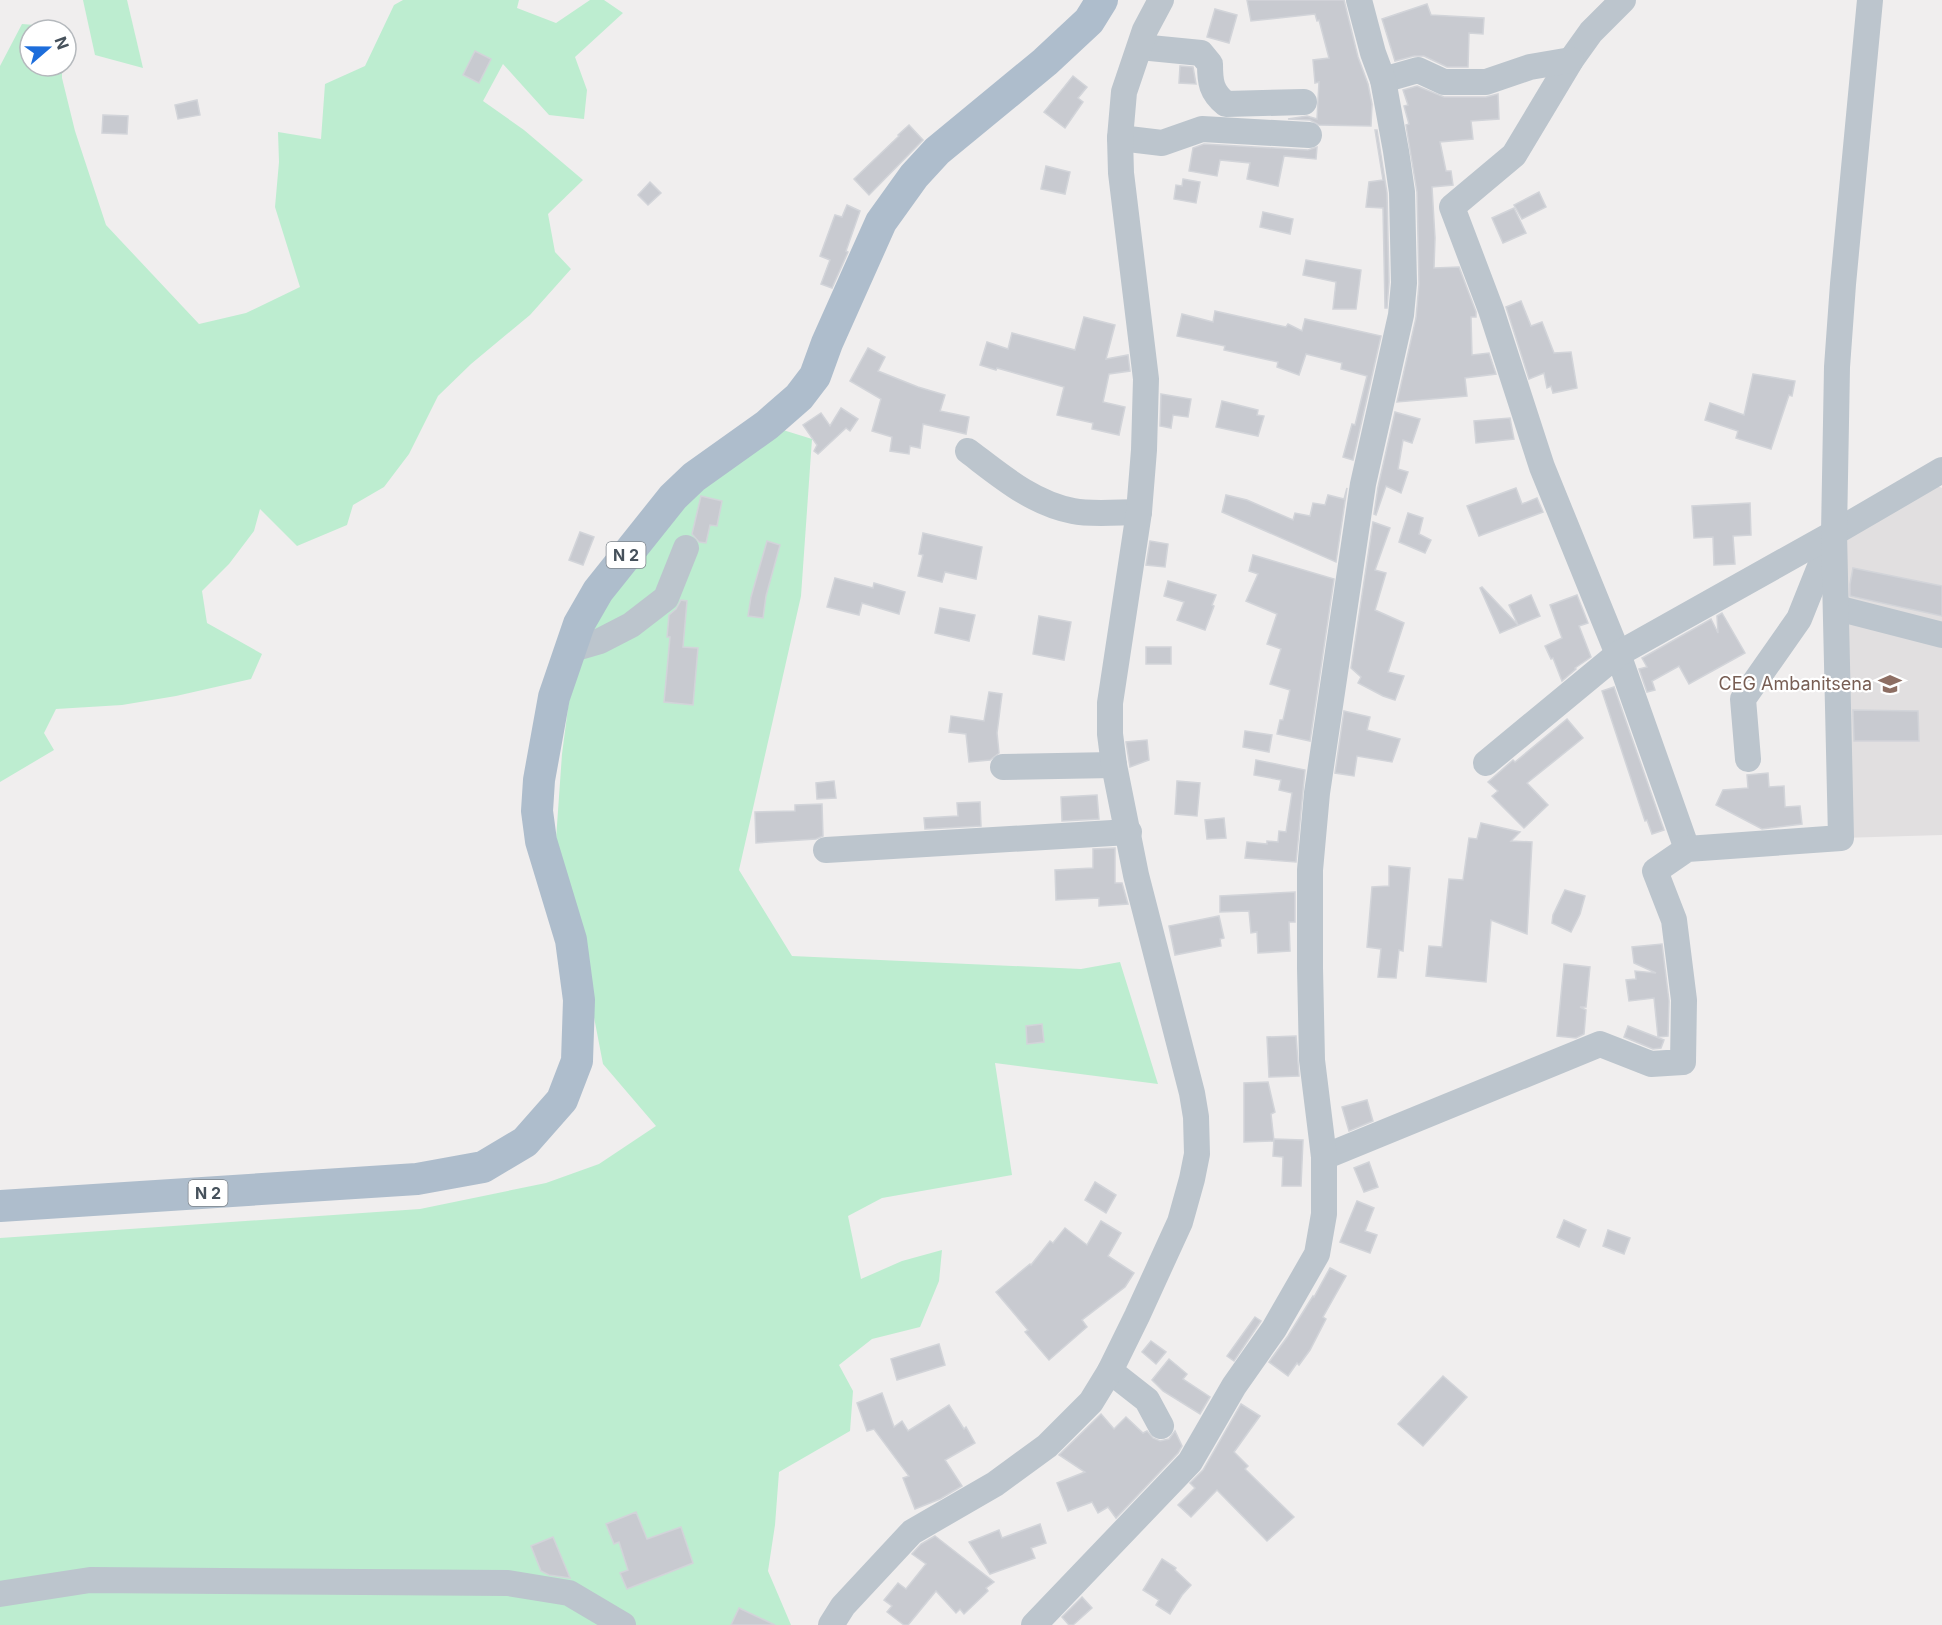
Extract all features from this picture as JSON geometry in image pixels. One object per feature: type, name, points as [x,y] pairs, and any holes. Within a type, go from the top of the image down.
[{"type":"main road","name":"N 2","points":[[0,1206],[417,1179],[483,1167],[525,1143],[562,1100],[577,1061],[579,1000],[571,940],[541,841],[537,811],[539,780],[554,697],[579,624],[598,591],[673,497],[694,477],[767,425],[799,397],[815,376],[827,343],[881,222],[914,176],[937,151],[1045,62],[1082,28],[1102,0]]},
{"type":"street","points":[[831,1625],[843,1606],[912,1532],[995,1484],[1047,1446],[1091,1402],[1110,1371],[1180,1222],[1192,1179],[1197,1154],[1196,1117],[1192,1093],[1136,875],[1110,734],[1110,703],[1139,512],[1146,379],[1121,173],[1120,138],[1124,92],[1145,30],[1161,0]]},
{"type":"street","points":[[1034,1625],[1190,1462],[1234,1386],[1274,1329],[1317,1254],[1324,1214],[1324,1157],[1312,1060],[1310,870],[1317,793],[1363,484],[1401,315],[1404,283],[1402,192],[1383,80],[1373,53],[1359,0]]},
{"type":"street","points":[[1623,0],[1591,32],[1571,60],[1514,155],[1452,207],[1491,310],[1542,467],[1618,654],[1687,849]]},
{"type":"street","points":[[1324,1157],[1600,1044],[1651,1064],[1683,1062],[1684,1000],[1674,920],[1655,871],[1687,849],[1841,838],[1834,533],[1837,367],[1870,0]]},
{"type":"street","points":[[1140,47],[1201,53],[1210,64],[1209,82],[1216,96],[1226,104],[1304,102]]},
{"type":"street","points":[[1383,80],[1418,70],[1444,82],[1486,82],[1530,67],[1571,60]]},
{"type":"street","points":[[1120,138],[1162,143],[1202,129],[1309,135]]},
{"type":"street","points":[[968,451],[1024,493],[1048,503],[1074,512],[1139,512]]},
{"type":"street","points":[[1486,763],[1618,654],[1942,470]]},
{"type":"street","points":[[1748,759],[1743,699],[1799,619],[1834,533]]},
{"type":"street","points":[[569,650],[600,641],[630,625],[666,598],[686,548]]},
{"type":"street","points":[[1837,608],[1942,635]]},
{"type":"street","points":[[1003,767],[1114,765]]},
{"type":"street","points":[[826,850],[1129,832]]},
{"type":"street","points":[[1110,1371],[1146,1400],[1161,1426]]},
{"type":"street","points":[[0,1594],[90,1580],[508,1583],[569,1593],[623,1625]]},
{"type":"shaded area","name":"CEG Ambanitsena","points":[[1924,480],[1942,488],[1942,835],[1841,838],[1834,533]]},
{"type":"green space","points":[[83,0],[127,0],[143,68],[95,55]]},
{"type":"green space","points":[[403,0],[519,0],[517,8],[556,23],[590,0],[604,0],[623,13],[575,57],[587,90],[584,119],[549,115],[503,64],[483,101],[524,130],[583,180],[548,214],[555,252],[571,269],[530,315],[471,364],[438,396],[409,454],[384,487],[353,505],[347,525],[297,546],[260,509],[254,531],[229,564],[202,591],[207,623],[262,654],[251,679],[176,696],[122,705],[56,709],[44,733],[54,750],[0,782],[0,66],[18,32],[18,78],[62,78],[75,131],[106,225],[199,324],[246,313],[300,287],[275,207],[279,162],[278,132],[321,139],[325,84],[365,66],[394,5]]},
{"type":"green space","points":[[767,425],[812,439],[801,596],[739,870],[792,956],[1081,969],[1120,962],[1158,1084],[995,1063],[1012,1175],[882,1198],[848,1216],[861,1279],[902,1261],[942,1250],[939,1281],[920,1327],[872,1339],[839,1365],[853,1391],[850,1431],[779,1472],[775,1525],[768,1571],[791,1625],[0,1625],[0,1238],[420,1209],[546,1183],[599,1164],[656,1126],[603,1064],[588,986],[553,882],[562,754],[579,624],[629,551]]},
{"type":"building","points":[[1247,0],[1344,0],[1358,57],[1368,84],[1372,104],[1371,126],[1319,125],[1310,120],[1288,119],[1307,116],[1317,119],[1319,82],[1315,83],[1313,60],[1329,58],[1319,20],[1317,21],[1315,14],[1251,21]]},
{"type":"building","points":[[1427,4],[1431,15],[1484,18],[1483,34],[1469,33],[1468,67],[1447,67],[1424,56],[1395,61],[1382,19]]},
{"type":"building","points":[[1215,9],[1237,15],[1229,43],[1207,37]]},
{"type":"building","points":[[475,51],[491,59],[479,83],[463,75]]},
{"type":"building","points":[[1180,66],[1193,67],[1196,84],[1179,83]]},
{"type":"building","points":[[1073,76],[1087,87],[1078,98],[1083,102],[1065,128],[1044,112]]},
{"type":"building","points":[[1417,86],[1444,97],[1486,97],[1498,94],[1499,119],[1471,121],[1473,139],[1440,142],[1446,171],[1451,171],[1453,185],[1432,187],[1434,268],[1459,267],[1476,312],[1476,317],[1471,317],[1472,355],[1489,353],[1496,374],[1465,378],[1467,396],[1397,402],[1416,318],[1419,284],[1417,192],[1406,125],[1409,124],[1404,106],[1408,105],[1403,90]]},
{"type":"building","points":[[197,100],[200,115],[178,119],[175,105]]},
{"type":"building","points":[[103,115],[128,116],[127,134],[102,133]]},
{"type":"building","points":[[909,125],[923,140],[869,195],[854,179]]},
{"type":"building","points":[[1375,130],[1377,130],[1387,193],[1389,282],[1387,308],[1385,308],[1383,208],[1366,207],[1369,182],[1383,180]]},
{"type":"building","points":[[1204,144],[1308,150],[1317,147],[1316,159],[1284,156],[1278,186],[1247,179],[1250,163],[1220,160],[1217,176],[1189,171],[1193,148]]},
{"type":"building","points":[[1046,166],[1070,172],[1065,194],[1041,189]]},
{"type":"building","points":[[1183,179],[1200,182],[1196,203],[1174,199],[1176,185],[1182,186]]},
{"type":"building","points":[[650,182],[661,193],[648,205],[638,195]]},
{"type":"building","points":[[1539,192],[1546,207],[1522,219],[1514,205]]},
{"type":"building","points":[[847,205],[860,211],[846,251],[848,252],[832,288],[821,284],[830,260],[820,256],[835,215],[842,217]]},
{"type":"building","points":[[1514,208],[1526,233],[1503,243],[1492,218]]},
{"type":"building","points":[[1263,212],[1293,219],[1290,234],[1260,227]]},
{"type":"building","points":[[1306,260],[1361,270],[1356,309],[1333,309],[1336,282],[1303,275]]},
{"type":"building","points":[[1521,301],[1531,326],[1542,322],[1554,353],[1571,352],[1577,388],[1553,393],[1551,386],[1547,388],[1544,373],[1529,379],[1506,307]]},
{"type":"building","points":[[1215,311],[1286,327],[1288,324],[1302,331],[1305,319],[1381,336],[1353,460],[1343,457],[1352,424],[1355,425],[1367,376],[1341,369],[1342,363],[1306,354],[1299,375],[1277,367],[1278,362],[1224,350],[1225,346],[1177,336],[1182,314],[1213,322]]},
{"type":"building","points":[[1084,317],[1115,325],[1106,359],[1128,355],[1130,371],[1109,374],[1103,402],[1125,407],[1119,435],[1092,429],[1093,423],[1057,415],[1064,387],[980,365],[987,342],[1008,349],[1012,333],[1075,350]]},
{"type":"building","points":[[868,348],[885,357],[878,371],[945,395],[940,411],[969,417],[966,434],[923,424],[920,448],[910,446],[909,454],[890,451],[892,437],[872,431],[881,399],[850,381]]},
{"type":"building","points":[[1753,374],[1795,381],[1792,396],[1789,395],[1771,449],[1736,438],[1738,431],[1705,420],[1710,403],[1744,415]]},
{"type":"building","points":[[1161,394],[1191,399],[1188,417],[1173,415],[1171,428],[1160,426]]},
{"type":"building","points":[[1222,401],[1258,410],[1257,415],[1264,416],[1258,436],[1216,427]]},
{"type":"building","points":[[841,408],[858,419],[850,431],[846,428],[818,454],[814,451],[817,445],[803,425],[821,413],[830,426]]},
{"type":"building","points":[[1395,412],[1420,419],[1412,443],[1403,440],[1398,469],[1408,472],[1401,493],[1386,486],[1376,515],[1374,514],[1378,487]]},
{"type":"building","points":[[1510,418],[1514,439],[1476,443],[1474,421]]},
{"type":"building","points":[[1347,488],[1336,562],[1222,512],[1226,495],[1247,500],[1293,520],[1295,513],[1310,516],[1313,503],[1325,505],[1328,495],[1344,499]]},
{"type":"building","points":[[1516,488],[1522,504],[1537,498],[1543,512],[1479,536],[1467,506]]},
{"type":"building","points":[[701,496],[722,501],[717,526],[710,525],[706,543],[699,542],[692,534]]},
{"type":"building","points":[[1750,503],[1751,535],[1733,536],[1735,564],[1714,565],[1713,537],[1694,538],[1692,506]]},
{"type":"building","points":[[1408,513],[1423,518],[1419,534],[1431,540],[1425,553],[1399,542]]},
{"type":"building","points":[[1373,522],[1390,528],[1375,570],[1386,573],[1375,610],[1404,623],[1388,672],[1404,676],[1395,700],[1358,683],[1361,677],[1351,668]]},
{"type":"building","points":[[580,532],[594,537],[583,565],[569,560]]},
{"type":"building","points":[[923,533],[982,547],[976,579],[945,572],[942,582],[918,576],[923,555],[919,554]]},
{"type":"building","points":[[767,541],[780,545],[766,596],[763,618],[748,616],[751,597]]},
{"type":"building","points":[[1150,541],[1168,544],[1165,567],[1146,565]]},
{"type":"building","points":[[1253,555],[1334,579],[1310,741],[1277,734],[1290,690],[1270,684],[1281,649],[1267,644],[1277,614],[1246,601],[1258,574],[1249,571]]},
{"type":"building","points":[[1853,568],[1942,586],[1942,616],[1850,596]]},
{"type":"building","points":[[835,578],[873,588],[874,583],[905,592],[899,614],[862,603],[859,615],[827,607]]},
{"type":"building","points":[[1168,581],[1216,595],[1205,630],[1177,620],[1184,602],[1164,596]]},
{"type":"building","points":[[1482,587],[1518,625],[1509,605],[1531,595],[1540,616],[1500,633],[1480,588]]},
{"type":"building","points":[[1577,595],[1588,623],[1579,626],[1591,657],[1562,681],[1553,658],[1551,659],[1545,646],[1562,638],[1550,605]]},
{"type":"building","points":[[681,600],[687,601],[683,647],[698,648],[693,705],[664,702],[670,637],[667,637],[669,615]]},
{"type":"building","points":[[940,608],[975,615],[969,641],[935,633]]},
{"type":"building","points":[[1722,613],[1745,653],[1689,684],[1679,666],[1652,681],[1655,690],[1647,692],[1639,669],[1647,667],[1642,658],[1711,619],[1718,633],[1717,616]]},
{"type":"building","points":[[1039,616],[1071,622],[1064,660],[1033,654]]},
{"type":"building","points":[[1146,647],[1171,647],[1171,664],[1146,664]]},
{"type":"building","points":[[1614,687],[1664,830],[1652,834],[1647,820],[1645,821],[1602,691]]},
{"type":"building","points":[[989,692],[1002,694],[997,733],[999,753],[990,760],[969,762],[966,734],[949,732],[951,716],[984,721]]},
{"type":"building","points":[[1853,710],[1918,711],[1919,741],[1854,741]]},
{"type":"building","points":[[1344,711],[1370,717],[1367,730],[1400,739],[1392,762],[1357,756],[1354,776],[1335,773]]},
{"type":"building","points":[[1567,719],[1583,738],[1527,783],[1548,805],[1524,828],[1492,796],[1498,791],[1488,782]]},
{"type":"building","points":[[1245,731],[1272,735],[1269,752],[1243,747]]},
{"type":"building","points":[[1147,740],[1149,760],[1130,767],[1126,742]]},
{"type":"building","points":[[1256,760],[1305,770],[1296,862],[1245,858],[1247,842],[1267,844],[1267,841],[1278,842],[1279,831],[1286,832],[1292,793],[1279,790],[1281,780],[1254,775]]},
{"type":"building","points":[[1768,773],[1769,787],[1784,786],[1785,807],[1800,806],[1802,824],[1762,829],[1716,805],[1723,790],[1748,788],[1747,775]]},
{"type":"building","points":[[834,781],[836,798],[817,799],[816,783]]},
{"type":"building","points":[[1177,781],[1200,783],[1197,816],[1175,814]]},
{"type":"building","points":[[1097,795],[1099,819],[1062,821],[1061,797]]},
{"type":"building","points":[[980,802],[981,826],[925,829],[924,818],[958,816],[957,803]]},
{"type":"building","points":[[822,804],[823,836],[816,839],[756,843],[755,812],[795,811],[795,805]]},
{"type":"building","points":[[1224,818],[1226,838],[1207,839],[1205,820]]},
{"type":"building","points":[[1481,823],[1520,832],[1511,841],[1532,842],[1527,934],[1491,920],[1486,982],[1426,976],[1429,946],[1442,947],[1449,879],[1463,880],[1469,838],[1477,839]]},
{"type":"building","points":[[1115,848],[1115,883],[1122,883],[1128,904],[1099,906],[1099,898],[1056,900],[1055,870],[1093,868],[1093,849]]},
{"type":"building","points":[[1389,866],[1410,868],[1403,951],[1399,950],[1396,978],[1378,977],[1381,949],[1367,947],[1372,887],[1389,886]]},
{"type":"building","points":[[1565,890],[1585,896],[1580,914],[1571,932],[1552,923],[1553,915]]},
{"type":"building","points":[[1295,892],[1295,922],[1289,922],[1290,951],[1258,953],[1257,932],[1251,933],[1249,911],[1220,912],[1220,896]]},
{"type":"building","points":[[1219,916],[1224,938],[1220,939],[1221,946],[1175,955],[1169,926]]},
{"type":"building","points":[[1662,944],[1669,1001],[1668,1036],[1658,1037],[1654,998],[1629,1001],[1626,980],[1636,979],[1635,971],[1656,973],[1634,963],[1632,947]]},
{"type":"building","points":[[1564,964],[1590,967],[1586,1007],[1580,1007],[1586,1010],[1584,1034],[1576,1038],[1557,1036]]},
{"type":"building","points":[[1042,1024],[1044,1042],[1027,1044],[1026,1026]]},
{"type":"building","points":[[1628,1026],[1664,1040],[1661,1048],[1653,1049],[1624,1037]]},
{"type":"building","points":[[1296,1036],[1299,1076],[1269,1077],[1267,1037]]},
{"type":"building","points":[[1268,1082],[1275,1112],[1271,1114],[1274,1141],[1244,1142],[1244,1083]]},
{"type":"building","points":[[1367,1100],[1373,1121],[1349,1131],[1342,1107]]},
{"type":"building","points":[[1274,1139],[1303,1140],[1301,1186],[1282,1186],[1283,1157],[1273,1156]]},
{"type":"building","points":[[1369,1162],[1378,1187],[1364,1192],[1354,1168]]},
{"type":"building","points":[[1095,1182],[1116,1195],[1106,1213],[1085,1200]]},
{"type":"building","points":[[1357,1201],[1374,1208],[1365,1231],[1377,1235],[1370,1253],[1340,1242]]},
{"type":"building","points":[[1564,1220],[1586,1230],[1579,1247],[1557,1237]]},
{"type":"building","points":[[1101,1221],[1121,1233],[1108,1256],[1134,1273],[1125,1287],[1082,1320],[1087,1327],[1049,1360],[1025,1332],[1028,1330],[996,1292],[1031,1265],[1050,1241],[1053,1243],[1065,1228],[1087,1245]]},
{"type":"building","points":[[1608,1230],[1630,1238],[1624,1254],[1603,1246]]},
{"type":"building","points":[[1330,1268],[1346,1276],[1323,1317],[1326,1319],[1310,1350],[1288,1376],[1269,1362],[1314,1297]]},
{"type":"building","points":[[1255,1317],[1261,1321],[1234,1361],[1227,1356]]},
{"type":"building","points":[[1151,1341],[1166,1352],[1156,1364],[1142,1352]]},
{"type":"building","points":[[939,1344],[945,1365],[897,1380],[891,1359]]},
{"type":"building","points":[[1169,1359],[1187,1374],[1183,1379],[1210,1397],[1200,1414],[1163,1391],[1152,1380]]},
{"type":"building","points":[[1443,1376],[1467,1397],[1423,1446],[1398,1424]]},
{"type":"building","points":[[882,1393],[894,1427],[902,1421],[908,1431],[949,1405],[975,1443],[945,1460],[962,1486],[940,1499],[915,1509],[903,1478],[909,1476],[874,1429],[867,1431],[857,1403]]},
{"type":"building","points":[[1241,1404],[1260,1416],[1234,1452],[1248,1466],[1245,1469],[1294,1517],[1267,1541],[1217,1490],[1191,1517],[1178,1505],[1195,1488],[1190,1483],[1203,1470]]},
{"type":"building","points":[[1101,1414],[1114,1429],[1126,1417],[1143,1433],[1147,1431],[1153,1438],[1160,1441],[1169,1439],[1175,1431],[1182,1446],[1116,1518],[1108,1507],[1098,1513],[1092,1502],[1068,1511],[1057,1483],[1085,1472],[1059,1455]]},
{"type":"building","points":[[636,1512],[647,1539],[681,1527],[693,1563],[627,1589],[620,1573],[628,1570],[619,1542],[614,1544],[606,1524]]},
{"type":"building","points":[[1040,1524],[1046,1543],[1031,1548],[1035,1558],[990,1574],[969,1542],[999,1530],[1002,1538]]},
{"type":"building","points":[[935,1536],[994,1582],[964,1614],[960,1609],[956,1613],[936,1591],[908,1625],[904,1625],[887,1612],[892,1606],[884,1600],[898,1583],[906,1589],[926,1564],[912,1554],[921,1544]]},
{"type":"building","points":[[553,1537],[570,1578],[549,1575],[541,1571],[531,1546]]},
{"type":"building","points":[[1162,1559],[1176,1568],[1175,1570],[1191,1585],[1170,1614],[1156,1605],[1159,1600],[1143,1590]]},
{"type":"building","points":[[1082,1597],[1092,1608],[1073,1625],[1069,1625],[1062,1617]]},
{"type":"building","points":[[739,1608],[775,1625],[731,1625]]},
{"type":"place","name":"CEG Ambanitsena","points":[[1890,684]]}]
